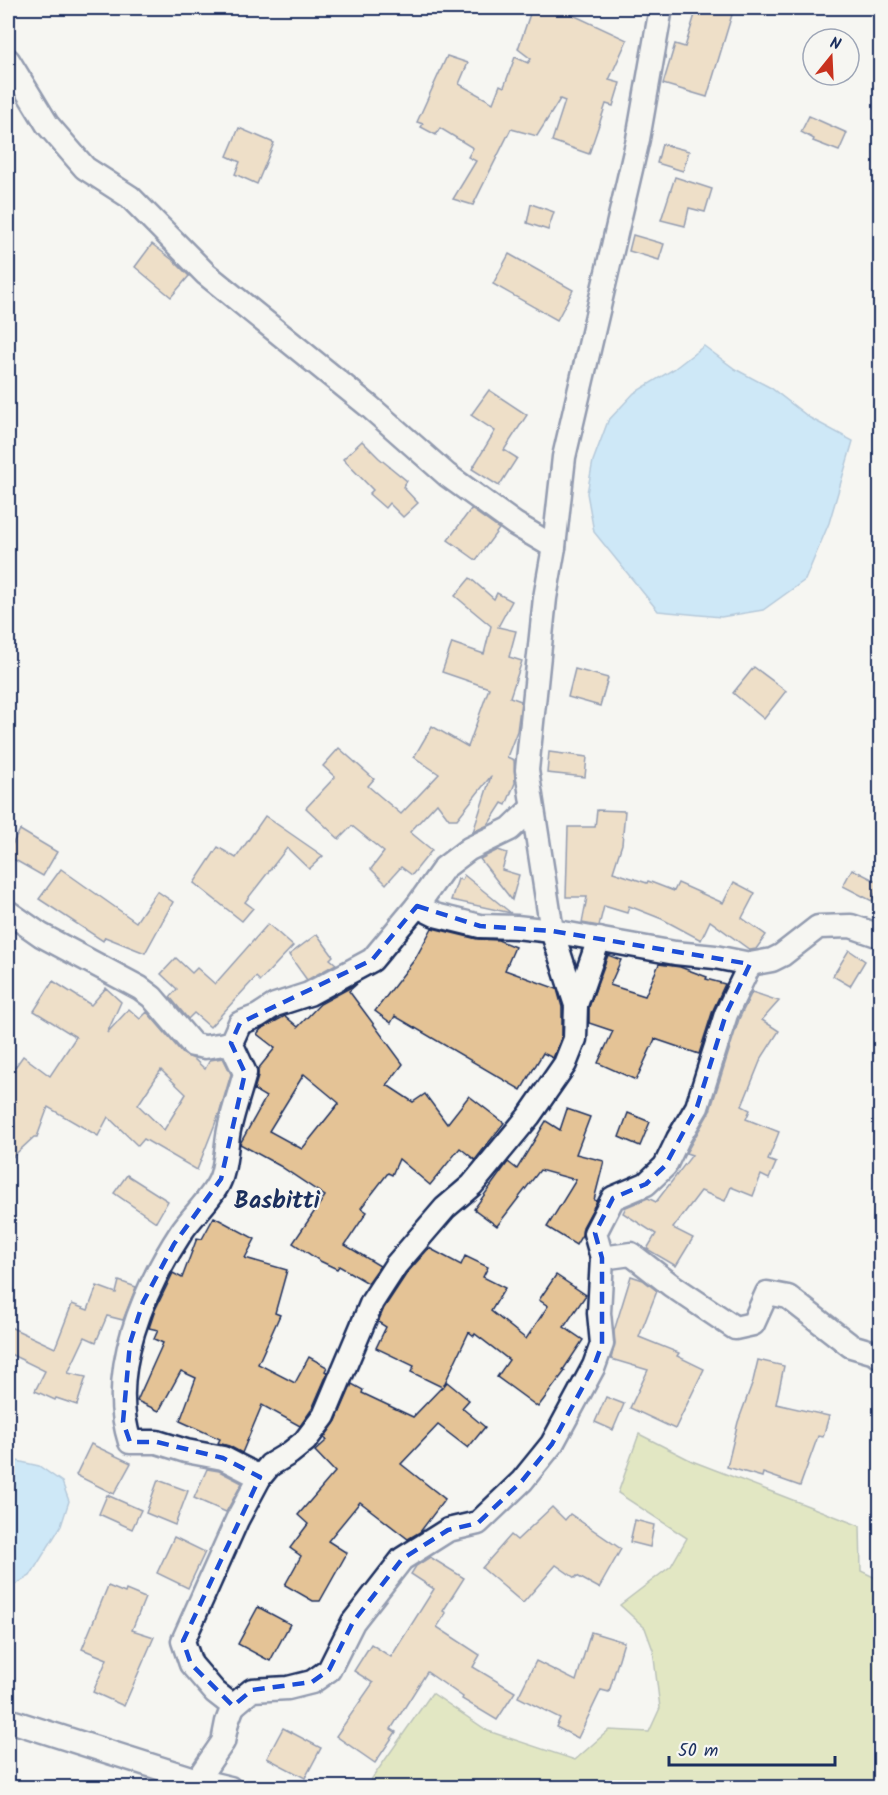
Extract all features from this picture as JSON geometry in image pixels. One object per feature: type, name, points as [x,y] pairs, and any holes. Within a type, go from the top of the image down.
[{"type":"street","points":[[576,1005],[552,931],[527,770],[545,598],[554,546],[564,457],[638,139],[661,8]]},
{"type":"street","points":[[8,60],[47,124],[85,168],[130,197],[206,274],[370,407],[447,475],[507,518],[554,546]]},
{"type":"street","points":[[260,1477],[223,1458],[186,1451],[157,1442],[130,1442],[123,1422],[124,1382],[130,1343],[143,1302],[174,1244],[221,1179],[230,1128],[245,1072],[231,1043],[240,1023],[258,1016],[275,1005],[309,994],[372,960],[417,906],[444,868],[469,849],[510,829],[532,807]]},
{"type":"street","points":[[417,906],[435,915],[480,926],[552,931],[750,964],[772,960],[782,955],[818,927],[851,926],[880,936]]},
{"type":"street","points":[[8,912],[41,935],[140,988],[152,997],[193,1046],[205,1047],[231,1043]]},
{"type":"street","points":[[233,1707],[214,1692],[191,1664],[183,1641],[237,1520],[260,1477],[270,1465],[305,1442],[324,1416],[372,1302],[396,1265],[445,1208],[479,1177],[529,1116],[565,1064],[575,1039],[576,1005],[599,939]]},
{"type":"street","points":[[197,1780],[223,1742],[233,1707],[252,1690],[288,1688],[312,1682],[329,1670],[353,1622],[402,1558],[448,1530],[478,1523],[522,1481],[552,1444],[594,1366],[602,1344],[599,1313],[602,1258],[595,1233],[613,1198],[646,1184],[665,1166],[697,1107],[726,1014],[750,964]]},
{"type":"street","points":[[602,1258],[631,1254],[671,1285],[735,1328],[753,1324],[767,1293],[788,1297],[851,1347],[875,1353],[880,1357]]},
{"type":"street","points":[[8,1720],[197,1780],[230,1788]]},
{"type":"highlighted area","points":[[417,906],[480,926],[552,931],[750,964],[726,1014],[697,1107],[665,1166],[646,1184],[613,1198],[595,1233],[602,1258],[602,1344],[594,1366],[552,1444],[522,1481],[478,1523],[448,1530],[402,1559],[353,1622],[329,1670],[312,1682],[252,1690],[233,1706],[191,1664],[183,1641],[260,1477],[223,1458],[157,1442],[130,1442],[123,1422],[130,1343],[143,1302],[174,1244],[221,1179],[245,1073],[231,1043],[240,1023],[372,960]]},
{"type":"green space","points":[[639,1434],[692,1461],[860,1526],[861,1571],[880,1580],[880,1787],[366,1787],[432,1693],[488,1731],[575,1760],[609,1730],[649,1732],[660,1708],[653,1650],[645,1628],[620,1605],[671,1566],[687,1538],[618,1493]]},
{"type":"water","points":[[704,346],[735,369],[771,388],[810,418],[853,441],[829,523],[805,580],[763,610],[721,617],[658,611],[594,532],[587,493],[593,461],[608,421],[634,393],[674,369]]},
{"type":"water","points":[[8,1459],[39,1466],[62,1482],[69,1501],[61,1526],[30,1576],[8,1589]]},
{"type":"building","points":[[532,8],[558,8],[627,40],[609,80],[620,83],[613,106],[606,104],[589,154],[552,141],[565,101],[560,99],[537,136],[511,129],[473,205],[453,199],[476,161],[468,157],[473,148],[440,128],[436,135],[421,127],[423,124],[417,122],[447,56],[468,63],[459,84],[493,103],[500,85],[504,87],[515,57],[528,63],[531,59],[518,49]]},
{"type":"building","points":[[697,8],[734,8],[707,97],[663,84],[675,44],[685,47]]},
{"type":"building","points":[[809,116],[847,133],[839,151],[813,141],[814,139],[801,132]]},
{"type":"building","points":[[239,128],[274,143],[257,184],[235,174],[240,162],[227,156]]},
{"type":"building","points":[[662,144],[689,151],[683,171],[657,163]]},
{"type":"building","points":[[675,177],[712,189],[705,212],[689,208],[685,226],[661,220]]},
{"type":"building","points":[[531,204],[554,212],[548,230],[527,223]]},
{"type":"building","points":[[633,235],[664,244],[659,260],[629,251]]},
{"type":"building","points":[[152,244],[189,276],[171,297],[135,267]]},
{"type":"building","points":[[509,254],[573,290],[557,320],[493,284]]},
{"type":"building","points":[[489,390],[527,415],[504,450],[517,458],[499,486],[472,469],[495,431],[471,415]]},
{"type":"building","points":[[362,441],[407,481],[403,487],[418,503],[403,517],[389,503],[385,508],[369,494],[373,490],[343,459]]},
{"type":"building","points":[[471,509],[499,529],[476,560],[448,540]]},
{"type":"building","points":[[470,578],[494,599],[497,593],[512,601],[498,627],[516,631],[509,657],[522,661],[510,697],[521,701],[517,731],[507,757],[514,760],[515,783],[506,805],[502,803],[488,825],[473,832],[491,776],[457,819],[449,819],[437,803],[410,832],[432,850],[412,875],[401,867],[386,884],[371,869],[384,852],[352,826],[339,839],[306,808],[335,777],[323,766],[339,748],[374,779],[368,786],[401,814],[439,774],[414,757],[432,726],[468,747],[489,688],[442,672],[452,643],[484,654],[491,626],[455,596]]},
{"type":"building","points":[[754,667],[786,691],[764,719],[733,693]]},
{"type":"building","points":[[575,669],[608,678],[600,706],[568,697]]},
{"type":"building","points":[[549,752],[587,757],[585,777],[547,773]]},
{"type":"building","points":[[597,810],[625,811],[622,844],[613,872],[647,883],[648,881],[674,891],[678,883],[723,903],[734,882],[755,893],[742,918],[766,935],[756,949],[750,950],[710,921],[701,940],[662,919],[629,906],[627,913],[604,906],[599,926],[582,923],[587,897],[566,897],[568,827],[595,827]]},
{"type":"building","points":[[265,816],[323,856],[309,869],[287,848],[245,902],[253,908],[242,921],[194,883],[218,847],[236,858]]},
{"type":"building","points":[[20,830],[57,852],[43,876],[8,856]]},
{"type":"building","points":[[498,850],[507,853],[502,870],[519,875],[512,900],[480,859]]},
{"type":"building","points":[[61,869],[136,922],[157,891],[173,902],[145,953],[105,937],[103,941],[39,899]]},
{"type":"building","points":[[852,869],[880,883],[872,901],[843,886]]},
{"type":"building","points":[[464,875],[511,913],[451,900],[458,879],[462,880]]},
{"type":"building","points":[[268,924],[293,946],[260,981],[256,977],[210,1027],[194,1013],[188,1019],[170,997],[177,989],[161,974],[176,958],[192,973],[197,968],[215,984]]},
{"type":"building","points":[[432,928],[477,939],[498,940],[515,947],[505,970],[557,989],[562,1007],[562,1036],[553,1058],[543,1053],[521,1090],[395,1016],[391,1023],[375,1011],[415,959]]},
{"type":"building","points":[[317,934],[333,956],[330,959],[336,964],[307,980],[289,955]]},
{"type":"building","points":[[849,950],[865,961],[850,986],[833,976]]},
{"type":"building","points":[[608,955],[621,960],[610,985],[645,996],[659,964],[680,967],[707,977],[706,979],[725,984],[713,1010],[699,1054],[655,1039],[636,1080],[598,1063],[613,1031],[589,1023],[589,1007]]},
{"type":"building","points":[[53,981],[91,1005],[106,988],[121,1002],[107,1033],[129,1009],[140,1019],[147,1012],[183,1054],[194,1059],[205,1069],[210,1060],[223,1058],[231,1074],[220,1111],[197,1170],[144,1139],[138,1146],[108,1117],[98,1136],[48,1107],[37,1137],[34,1137],[8,1161],[8,1077],[23,1056],[50,1076],[76,1037],[34,1011]],"holes":[[[161,1070],[186,1094],[164,1130],[138,1105]]]},
{"type":"building","points":[[357,984],[349,991],[403,1064],[387,1085],[413,1102],[425,1094],[447,1124],[469,1096],[504,1123],[475,1160],[460,1148],[430,1185],[399,1159],[392,1175],[388,1173],[361,1208],[367,1212],[345,1245],[380,1266],[368,1283],[339,1266],[337,1269],[320,1261],[293,1243],[325,1196],[280,1166],[240,1144],[266,1097],[254,1090],[258,1069],[275,1048],[257,1034],[261,1029],[285,1016],[298,1027],[320,1004]],"holes":[[[304,1074],[339,1103],[302,1149],[269,1131]]]},
{"type":"building","points":[[752,992],[779,1001],[762,1020],[779,1031],[761,1059],[742,1106],[750,1110],[746,1119],[779,1132],[768,1160],[776,1163],[769,1179],[761,1175],[753,1196],[731,1187],[725,1201],[701,1191],[673,1228],[693,1238],[676,1266],[647,1249],[656,1234],[623,1213],[626,1207],[648,1198],[656,1202],[692,1155],[686,1153],[710,1111],[739,1019]]},
{"type":"building","points":[[567,1109],[590,1117],[576,1154],[604,1161],[594,1200],[597,1201],[576,1245],[547,1227],[576,1180],[540,1170],[497,1226],[474,1209],[508,1162],[517,1169],[546,1121],[560,1130]]},
{"type":"building","points":[[628,1113],[650,1122],[640,1146],[619,1137]]},
{"type":"building","points":[[127,1175],[168,1201],[156,1222],[114,1193]]},
{"type":"building","points":[[214,1217],[255,1239],[245,1258],[287,1270],[275,1313],[280,1315],[258,1364],[295,1383],[309,1357],[327,1367],[325,1371],[328,1372],[312,1409],[300,1426],[262,1405],[242,1453],[218,1443],[220,1439],[180,1421],[196,1378],[181,1371],[159,1411],[137,1401],[163,1343],[154,1339],[158,1330],[149,1328],[155,1310],[173,1273],[182,1278],[197,1238],[202,1239]]},
{"type":"building","points":[[429,1248],[461,1265],[465,1256],[488,1267],[483,1277],[505,1288],[491,1311],[526,1339],[548,1306],[539,1300],[556,1275],[586,1295],[564,1327],[583,1340],[563,1370],[565,1371],[538,1407],[497,1377],[509,1360],[475,1334],[474,1336],[469,1332],[443,1387],[447,1382],[469,1400],[462,1408],[485,1427],[468,1448],[438,1425],[401,1464],[445,1499],[420,1532],[408,1539],[360,1502],[328,1541],[347,1553],[320,1601],[313,1601],[285,1585],[301,1556],[290,1548],[308,1524],[298,1515],[335,1472],[315,1451],[327,1440],[324,1438],[336,1421],[352,1384],[363,1390],[362,1393],[413,1417],[442,1387],[411,1372],[414,1366],[376,1348],[386,1327],[378,1322],[384,1308],[407,1273]]},
{"type":"building","points":[[631,1276],[643,1280],[657,1291],[639,1337],[679,1353],[677,1356],[704,1369],[675,1429],[630,1408],[648,1370],[611,1359],[615,1343],[614,1331]]},
{"type":"building","points":[[119,1281],[136,1287],[123,1320],[107,1316],[96,1342],[85,1337],[68,1373],[86,1377],[77,1405],[56,1398],[55,1400],[35,1391],[45,1371],[8,1353],[8,1326],[55,1348],[72,1304],[88,1310],[97,1286],[116,1293]]},
{"type":"building","points":[[758,1360],[784,1366],[776,1404],[829,1416],[823,1437],[818,1436],[800,1486],[763,1473],[762,1477],[727,1467],[738,1422]]},
{"type":"building","points":[[606,1397],[624,1404],[613,1430],[595,1422]]},
{"type":"building","points":[[91,1444],[131,1463],[114,1494],[76,1475]]},
{"type":"building","points":[[207,1469],[219,1471],[242,1483],[226,1512],[194,1498]]},
{"type":"building","points":[[158,1480],[188,1491],[175,1525],[146,1513]]},
{"type":"building","points":[[107,1495],[141,1510],[132,1529],[99,1514]]},
{"type":"building","points":[[552,1507],[565,1520],[570,1514],[621,1549],[599,1588],[577,1576],[575,1578],[556,1565],[523,1603],[482,1568],[511,1535],[517,1540]]},
{"type":"building","points":[[635,1520],[654,1525],[650,1547],[630,1542]]},
{"type":"building","points":[[174,1537],[205,1552],[188,1588],[157,1573]]},
{"type":"building","points":[[430,1557],[464,1578],[443,1611],[446,1613],[437,1627],[480,1655],[473,1667],[515,1692],[497,1720],[462,1699],[463,1697],[427,1672],[391,1729],[396,1732],[375,1763],[336,1736],[373,1683],[354,1671],[371,1644],[391,1657],[434,1589],[411,1574],[416,1566]]},
{"type":"building","points":[[108,1586],[145,1598],[132,1630],[154,1637],[124,1706],[93,1692],[107,1659],[82,1649]]},
{"type":"building","points":[[258,1607],[290,1624],[270,1661],[238,1644]]},
{"type":"building","points":[[591,1632],[624,1642],[609,1692],[601,1690],[578,1738],[556,1727],[560,1718],[518,1697],[536,1661],[576,1681]]},
{"type":"building","points":[[283,1728],[321,1748],[305,1778],[267,1758]]},
{"type":"district","name":"Basbitti","points":[[277,1201]]}]
